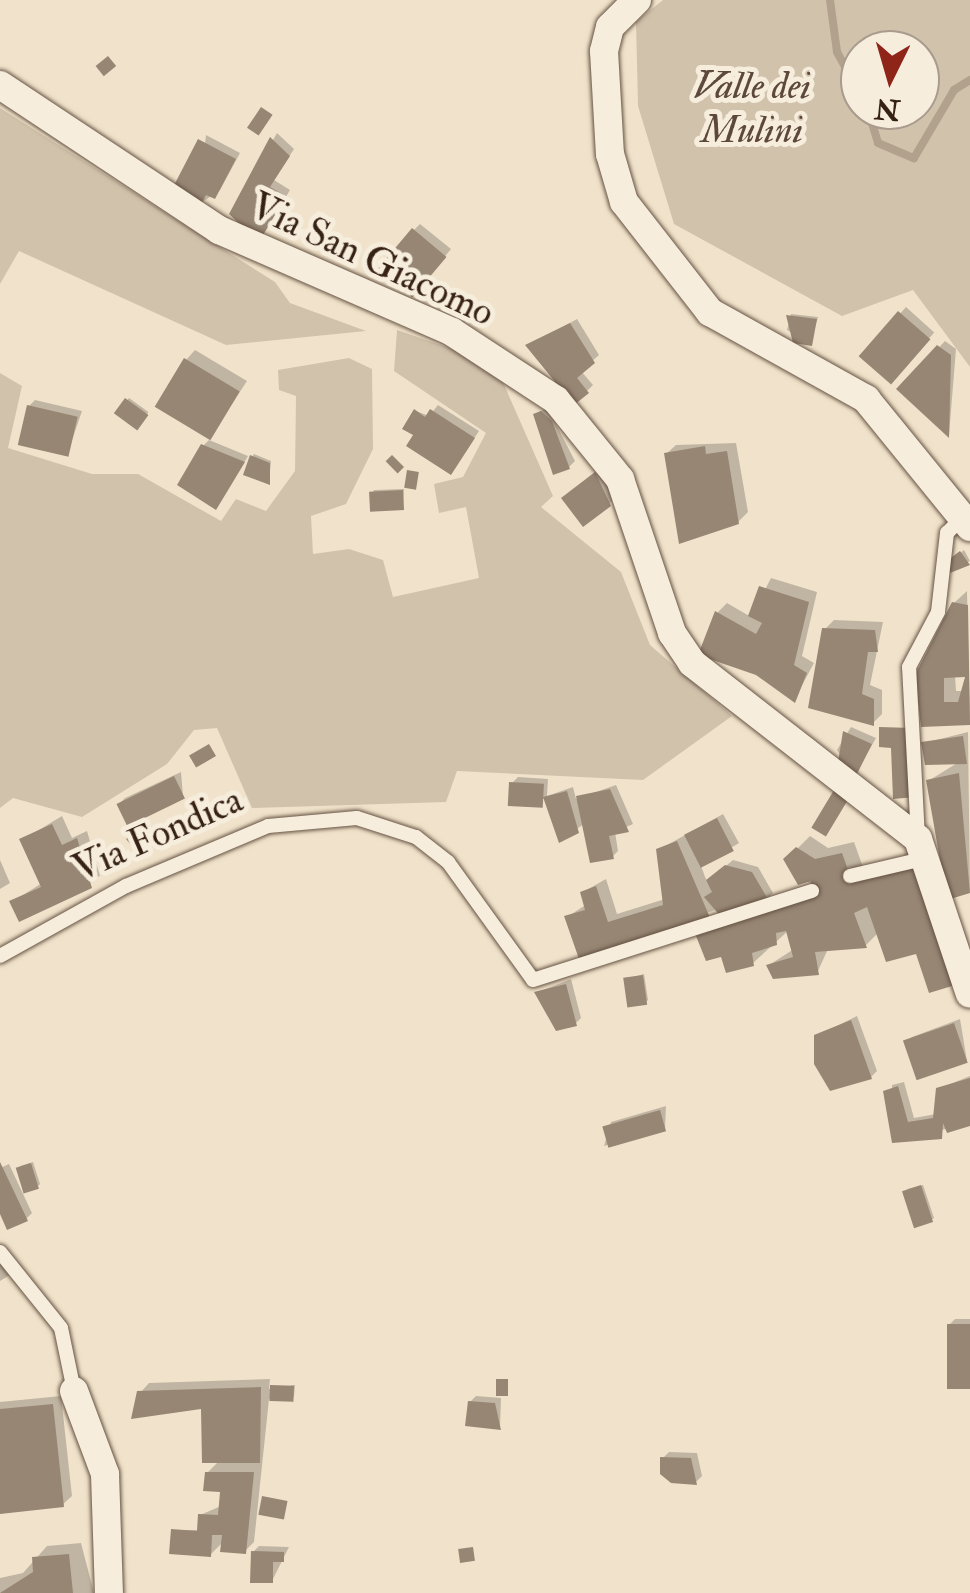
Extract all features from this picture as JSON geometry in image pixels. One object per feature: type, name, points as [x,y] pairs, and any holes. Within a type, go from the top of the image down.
[{"type":"street","points":[[636,0],[610,27],[604,51],[610,154],[624,202],[710,312],[866,398],[967,522]]},
{"type":"street","name":"Via San Giacomo","points":[[0,85],[219,230],[452,332],[556,400],[620,479],[672,633],[692,663],[926,851]]},
{"type":"street","points":[[926,851],[970,994]]},
{"type":"street","points":[[74,1391],[104,1474],[108,1593]]},
{"type":"lane","points":[[850,876],[926,851],[909,668],[938,612],[947,533],[967,522]]},
{"type":"lane","name":"Via Fondica","points":[[0,956],[126,886],[268,826],[357,818],[416,837],[448,862],[533,980],[812,891]]},
{"type":"lane","points":[[0,1252],[61,1328],[74,1391]]},
{"type":"green space","name":"Valle dei Mulini","points":[[663,0],[970,0],[970,367],[913,290],[842,316],[674,224],[638,106],[636,22]]},
{"type":"green space","points":[[0,108],[275,282],[290,303],[366,331],[226,345],[19,251],[0,284]]},
{"type":"green space","points":[[397,330],[458,351],[502,380],[553,496],[541,507],[621,572],[650,645],[732,716],[643,780],[457,771],[446,802],[252,808],[217,728],[194,730],[167,764],[82,817],[13,798],[0,808],[0,373],[22,386],[8,448],[92,474],[138,474],[221,521],[236,499],[266,511],[295,471],[296,396],[279,390],[278,370],[349,358],[372,369],[373,449],[346,504],[311,516],[313,554],[349,549],[383,560],[393,597],[479,578],[466,507],[439,513],[434,484],[463,477],[486,433],[394,371]]},
{"type":"building","points":[[108,56],[116,66],[104,76],[96,66]]},
{"type":"building","points":[[261,107],[273,115],[259,136],[247,128]]},
{"type":"building","points":[[270,137],[290,156],[270,187],[286,196],[259,242],[229,214]]},
{"type":"building","points":[[198,139],[236,159],[215,199],[206,195],[199,208],[170,193]]},
{"type":"building","points":[[412,228],[446,257],[412,298],[378,269]]},
{"type":"building","points":[[898,311],[930,339],[891,384],[859,356]]},
{"type":"building","points":[[786,315],[817,319],[812,346],[793,343]]},
{"type":"building","points":[[570,323],[595,363],[577,378],[589,393],[574,405],[525,345]]},
{"type":"building","points":[[937,345],[951,355],[949,438],[896,389]]},
{"type":"building","points":[[184,358],[240,391],[210,440],[155,407]]},
{"type":"building","points":[[125,398],[148,415],[137,430],[114,413]]},
{"type":"building","points":[[27,405],[78,417],[68,457],[18,445]]},
{"type":"building","points":[[414,409],[425,417],[430,409],[475,438],[451,475],[406,446],[413,435],[402,429]]},
{"type":"building","points":[[541,411],[552,421],[570,469],[553,475],[533,414]]},
{"type":"building","points":[[201,444],[245,462],[216,510],[177,485]]},
{"type":"building","points":[[705,446],[706,454],[727,451],[739,524],[679,544],[664,453]]},
{"type":"building","points":[[250,455],[270,463],[270,485],[243,475]]},
{"type":"building","points":[[392,455],[404,467],[398,473],[386,461]]},
{"type":"building","points":[[407,470],[419,472],[416,490],[404,488]]},
{"type":"building","points":[[595,472],[611,506],[583,527],[561,498]]},
{"type":"building","points":[[403,490],[404,510],[370,512],[369,492]]},
{"type":"building","points":[[960,551],[970,565],[950,573],[948,560]]},
{"type":"building","points":[[759,586],[809,602],[794,665],[807,673],[795,703],[756,675],[698,655],[715,611],[756,634],[762,623],[748,616]]},
{"type":"building","points":[[952,602],[968,605],[970,725],[921,727],[915,675]],"holes":[[[965,677],[958,702],[944,702],[944,678]]]},
{"type":"building","points":[[822,628],[875,630],[878,652],[868,652],[862,694],[874,699],[874,726],[808,708]]},
{"type":"building","points":[[879,727],[913,728],[916,797],[893,799],[891,748],[879,747]]},
{"type":"building","points":[[843,731],[872,744],[854,780],[837,769]]},
{"type":"building","points":[[963,736],[967,764],[925,765],[921,742]]},
{"type":"building","points":[[209,744],[216,756],[196,768],[189,756]]},
{"type":"building","points":[[959,773],[970,893],[947,900],[926,780]]},
{"type":"building","points":[[174,776],[185,798],[127,827],[116,804]]},
{"type":"building","points":[[509,782],[544,784],[543,808],[508,806]]},
{"type":"building","points":[[610,789],[629,832],[609,836],[614,859],[590,863],[576,796]]},
{"type":"building","points":[[834,790],[849,799],[826,836],[811,828]]},
{"type":"building","points":[[567,791],[579,833],[559,843],[543,797]]},
{"type":"building","points":[[717,818],[734,851],[701,868],[684,835]]},
{"type":"building","points":[[52,824],[62,845],[77,838],[92,888],[19,922],[9,901],[41,887],[19,839]]},
{"type":"building","points":[[150,824],[158,835],[137,852],[126,839]]},
{"type":"building","points":[[677,841],[711,920],[579,959],[564,916],[585,910],[580,892],[596,886],[608,922],[663,905],[656,849]]},
{"type":"building","points":[[796,847],[815,859],[842,853],[852,881],[922,867],[962,983],[929,993],[916,954],[886,962],[867,907],[854,913],[867,948],[815,952],[819,975],[773,979],[766,965],[793,957],[786,931],[776,933],[777,945],[752,953],[754,966],[726,973],[721,957],[706,961],[694,931],[812,895],[811,881],[798,885],[783,859]]},
{"type":"building","points":[[725,865],[752,872],[769,901],[722,918],[704,897],[712,892],[706,880]]},
{"type":"building","points":[[643,975],[647,1005],[627,1007],[623,978]]},
{"type":"building","points":[[566,984],[577,1026],[556,1031],[534,992]]},
{"type":"building","points":[[851,1020],[872,1079],[830,1091],[814,1064],[814,1035]]},
{"type":"building","points":[[954,1023],[968,1063],[917,1080],[903,1041]]},
{"type":"building","points":[[970,1078],[970,1126],[947,1133],[943,1123],[942,1139],[892,1143],[883,1091],[898,1086],[908,1122],[933,1118],[936,1088]]},
{"type":"building","points":[[660,1110],[666,1131],[608,1148],[602,1127]]},
{"type":"building","points":[[0,1162],[28,1221],[7,1230],[0,1214]]},
{"type":"building","points":[[31,1163],[39,1189],[24,1193],[16,1168]]},
{"type":"building","points":[[921,1185],[933,1222],[914,1228],[902,1191]]},
{"type":"building","points":[[947,1324],[970,1324],[970,1389],[947,1389]]},
{"type":"building","points":[[496,1379],[508,1379],[508,1396],[496,1396]]},
{"type":"building","points":[[270,1385],[294,1386],[293,1402],[269,1401]]},
{"type":"building","points":[[261,1387],[260,1463],[202,1463],[201,1409],[131,1419],[137,1391]]},
{"type":"building","points":[[468,1401],[495,1403],[501,1430],[465,1426]]},
{"type":"building","points":[[53,1404],[64,1507],[0,1514],[0,1409]]},
{"type":"building","points":[[660,1457],[691,1458],[697,1485],[671,1483],[660,1474]]},
{"type":"building","points":[[205,1472],[254,1472],[246,1554],[220,1552],[222,1535],[212,1535],[211,1557],[169,1554],[171,1529],[197,1531],[198,1514],[218,1515],[220,1492],[203,1491]]},
{"type":"building","points":[[262,1496],[288,1501],[284,1520],[258,1515]]},
{"type":"building","points":[[473,1547],[475,1561],[460,1563],[458,1549]]},
{"type":"building","points":[[251,1551],[284,1552],[284,1562],[273,1562],[273,1583],[250,1583]]},
{"type":"building","points":[[69,1554],[73,1593],[0,1593],[33,1572],[32,1557]]},
{"type":"waterway","points":[[830,0],[840,57]]},
{"type":"waterway","points":[[940,114],[954,90],[970,80]]},
{"type":"waterway","points":[[874,130],[878,143],[914,158],[930,130]]}]
